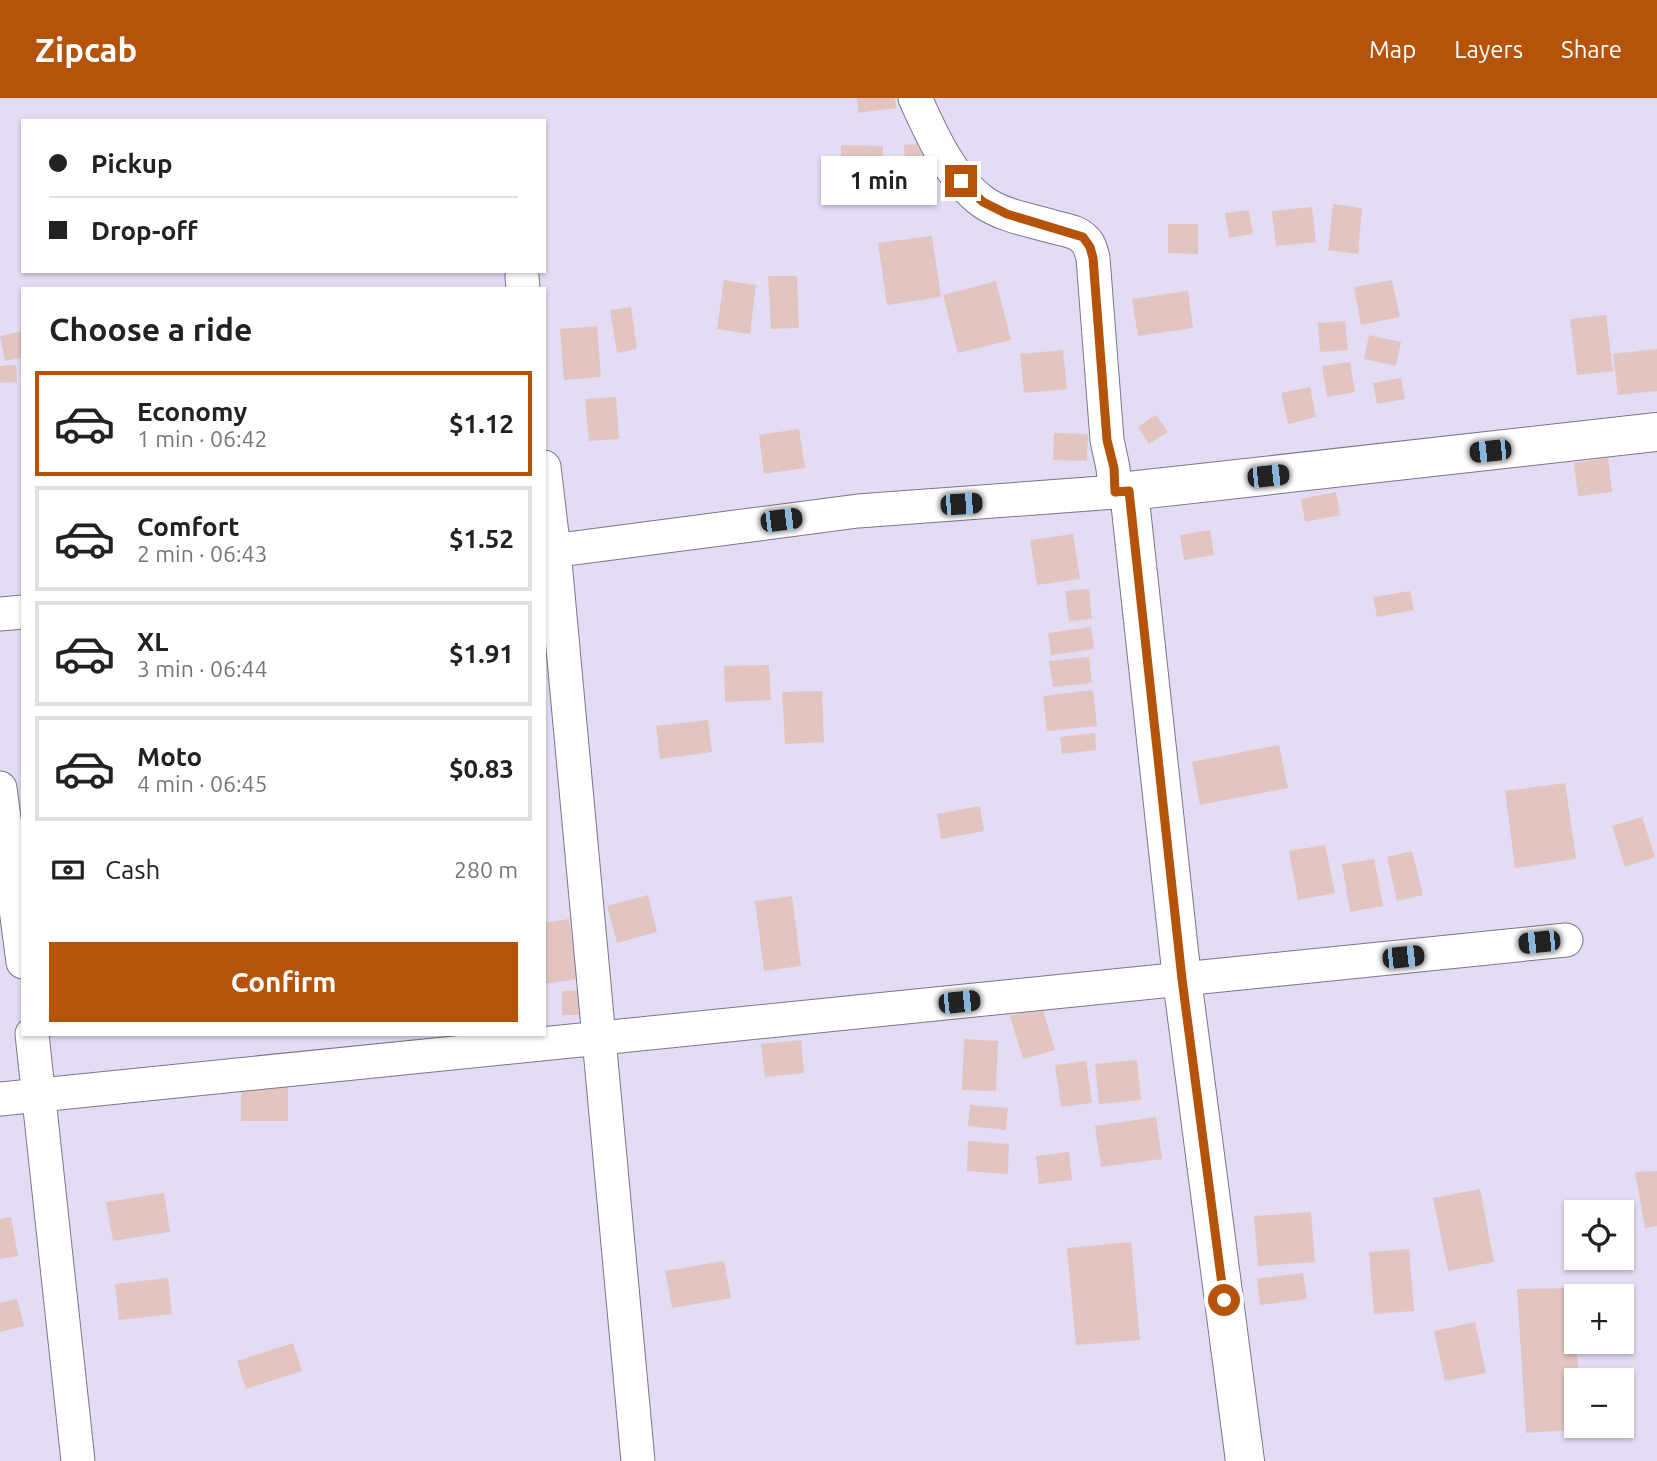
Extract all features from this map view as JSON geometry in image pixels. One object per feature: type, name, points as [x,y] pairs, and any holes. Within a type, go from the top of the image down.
[{"type":"street","points":[[915,98],[929,129],[961,181],[983,202],[1007,214],[1083,237],[1093,258],[1107,440],[1122,492],[1245,1461]]},
{"type":"street","points":[[549,551],[858,511],[1122,492],[1657,432]]},
{"type":"street","points":[[546,501],[638,1461]]},
{"type":"street","points":[[0,614],[21,612]]},
{"type":"street","points":[[0,788],[21,947]]},
{"type":"street","points":[[0,1099],[1566,940]]},
{"type":"street","points":[[32,1036],[78,1461]]},
{"type":"building","points":[[857,98],[895,98],[896,108],[858,113]]},
{"type":"building","points":[[928,143],[931,181],[906,182],[904,145]]},
{"type":"building","points":[[841,145],[883,146],[883,187],[841,187]]},
{"type":"building","points":[[1333,204],[1362,208],[1358,254],[1328,250]]},
{"type":"building","points":[[1312,207],[1316,242],[1276,246],[1272,211]]},
{"type":"building","points":[[1249,210],[1253,234],[1229,238],[1225,213]]},
{"type":"building","points":[[1168,224],[1198,224],[1198,254],[1168,253]]},
{"type":"building","points":[[932,236],[941,297],[887,305],[878,243]]},
{"type":"building","points":[[768,276],[797,276],[799,328],[771,329]]},
{"type":"building","points":[[724,280],[756,285],[750,334],[717,329]]},
{"type":"building","points":[[1392,280],[1400,317],[1361,325],[1354,287]]},
{"type":"building","points":[[996,281],[1011,340],[958,353],[943,295]]},
{"type":"building","points":[[1188,291],[1193,328],[1138,336],[1132,299]]},
{"type":"building","points":[[631,307],[637,349],[617,353],[610,310]]},
{"type":"building","points":[[1606,315],[1613,371],[1577,375],[1570,319]]},
{"type":"building","points":[[1345,321],[1348,350],[1320,352],[1318,323]]},
{"type":"building","points":[[597,326],[601,377],[564,380],[560,329]]},
{"type":"building","points":[[21,331],[21,357],[5,361],[0,336]]},
{"type":"building","points":[[1369,335],[1401,342],[1396,366],[1364,359]]},
{"type":"building","points":[[1657,349],[1657,391],[1618,395],[1613,354]]},
{"type":"building","points":[[1063,350],[1067,389],[1024,393],[1020,354]]},
{"type":"building","points":[[1350,362],[1355,392],[1327,397],[1322,366]]},
{"type":"building","points":[[16,365],[17,382],[0,383],[0,366]]},
{"type":"building","points":[[1401,378],[1405,399],[1377,404],[1373,383]]},
{"type":"building","points":[[1310,387],[1316,417],[1288,424],[1281,393]]},
{"type":"building","points":[[616,397],[619,439],[589,441],[585,399]]},
{"type":"building","points":[[1156,415],[1168,432],[1149,444],[1138,427]]},
{"type":"building","points":[[799,429],[805,468],[764,474],[759,435]]},
{"type":"building","points":[[1054,433],[1088,434],[1087,461],[1053,460]]},
{"type":"building","points":[[1608,458],[1612,492],[1578,496],[1574,463]]},
{"type":"building","points":[[1336,492],[1340,515],[1305,522],[1301,499]]},
{"type":"building","points":[[1210,530],[1214,555],[1184,560],[1180,535]]},
{"type":"building","points":[[1073,534],[1080,579],[1037,585],[1030,540]]},
{"type":"building","points":[[1089,589],[1092,619],[1069,621],[1065,591]]},
{"type":"building","points":[[1410,591],[1414,610],[1377,617],[1373,597]]},
{"type":"building","points":[[1091,627],[1094,649],[1051,655],[1048,633]]},
{"type":"building","points":[[1089,657],[1092,683],[1053,687],[1049,661]]},
{"type":"building","points":[[769,665],[771,700],[725,702],[724,666]]},
{"type":"building","points":[[1093,690],[1097,726],[1047,731],[1043,696]]},
{"type":"building","points":[[822,691],[824,742],[785,744],[782,692]]},
{"type":"building","points":[[708,720],[712,752],[660,759],[656,726]]},
{"type":"building","points":[[1095,733],[1096,750],[1062,754],[1060,737]]},
{"type":"building","points":[[1279,745],[1288,788],[1200,805],[1192,762]]},
{"type":"building","points":[[1565,783],[1576,859],[1515,868],[1505,791]]},
{"type":"building","points":[[980,806],[984,831],[941,839],[937,814]]},
{"type":"building","points":[[1642,817],[1655,857],[1625,867],[1612,826]]},
{"type":"building","points":[[1325,845],[1335,893],[1298,900],[1289,851]]},
{"type":"building","points":[[1412,851],[1423,895],[1397,901],[1387,857]]},
{"type":"building","points":[[1374,859],[1383,906],[1350,912],[1342,864]]},
{"type":"building","points":[[648,895],[657,932],[617,943],[607,906]]},
{"type":"building","points":[[792,896],[801,966],[764,971],[755,901]]},
{"type":"building","points":[[569,919],[578,979],[546,984],[546,923]]},
{"type":"building","points":[[582,990],[583,1015],[562,1015],[562,991]]},
{"type":"building","points":[[1042,1007],[1055,1050],[1023,1059],[1010,1016]]},
{"type":"building","points":[[964,1039],[998,1041],[996,1091],[962,1090]]},
{"type":"building","points":[[801,1040],[804,1073],[765,1077],[761,1044]]},
{"type":"building","points":[[1137,1060],[1141,1100],[1099,1104],[1095,1064]]},
{"type":"building","points":[[1086,1061],[1092,1103],[1061,1107],[1055,1065]]},
{"type":"building","points":[[241,1083],[288,1083],[288,1121],[241,1121]]},
{"type":"building","points":[[970,1105],[1008,1108],[1006,1130],[968,1126]]},
{"type":"building","points":[[1156,1117],[1162,1159],[1101,1167],[1095,1126]]},
{"type":"building","points":[[968,1141],[1009,1144],[1008,1174],[967,1171]]},
{"type":"building","points":[[1069,1152],[1072,1180],[1039,1184],[1036,1156]]},
{"type":"building","points":[[1657,1171],[1657,1226],[1645,1228],[1635,1172]]},
{"type":"building","points":[[1480,1189],[1494,1262],[1448,1271],[1433,1198]]},
{"type":"building","points":[[164,1193],[170,1232],[113,1241],[106,1202]]},
{"type":"building","points":[[1311,1212],[1315,1262],[1258,1266],[1254,1216]]},
{"type":"building","points":[[11,1217],[18,1256],[0,1259],[0,1219]]},
{"type":"building","points":[[1131,1242],[1140,1340],[1076,1345],[1067,1248]]},
{"type":"building","points":[[1409,1249],[1414,1311],[1374,1314],[1369,1252]]},
{"type":"building","points":[[724,1261],[731,1298],[672,1308],[665,1271]]},
{"type":"building","points":[[1303,1273],[1307,1299],[1260,1305],[1257,1279]]},
{"type":"building","points":[[168,1278],[172,1314],[119,1320],[115,1284]]},
{"type":"building","points":[[1564,1288],[1564,1354],[1577,1354],[1578,1368],[1564,1368],[1564,1430],[1526,1433],[1517,1289]]},
{"type":"building","points":[[17,1299],[24,1326],[0,1332],[0,1303]]},
{"type":"building","points":[[1475,1322],[1486,1373],[1445,1381],[1434,1331]]},
{"type":"building","points":[[293,1343],[302,1371],[246,1389],[237,1361]]},
{"type":"route","points":[[961,181],[983,202],[1007,214],[1083,237],[1093,258],[1107,440],[1114,468],[1115,492],[1129,491],[1182,979],[1224,1300]]}]
